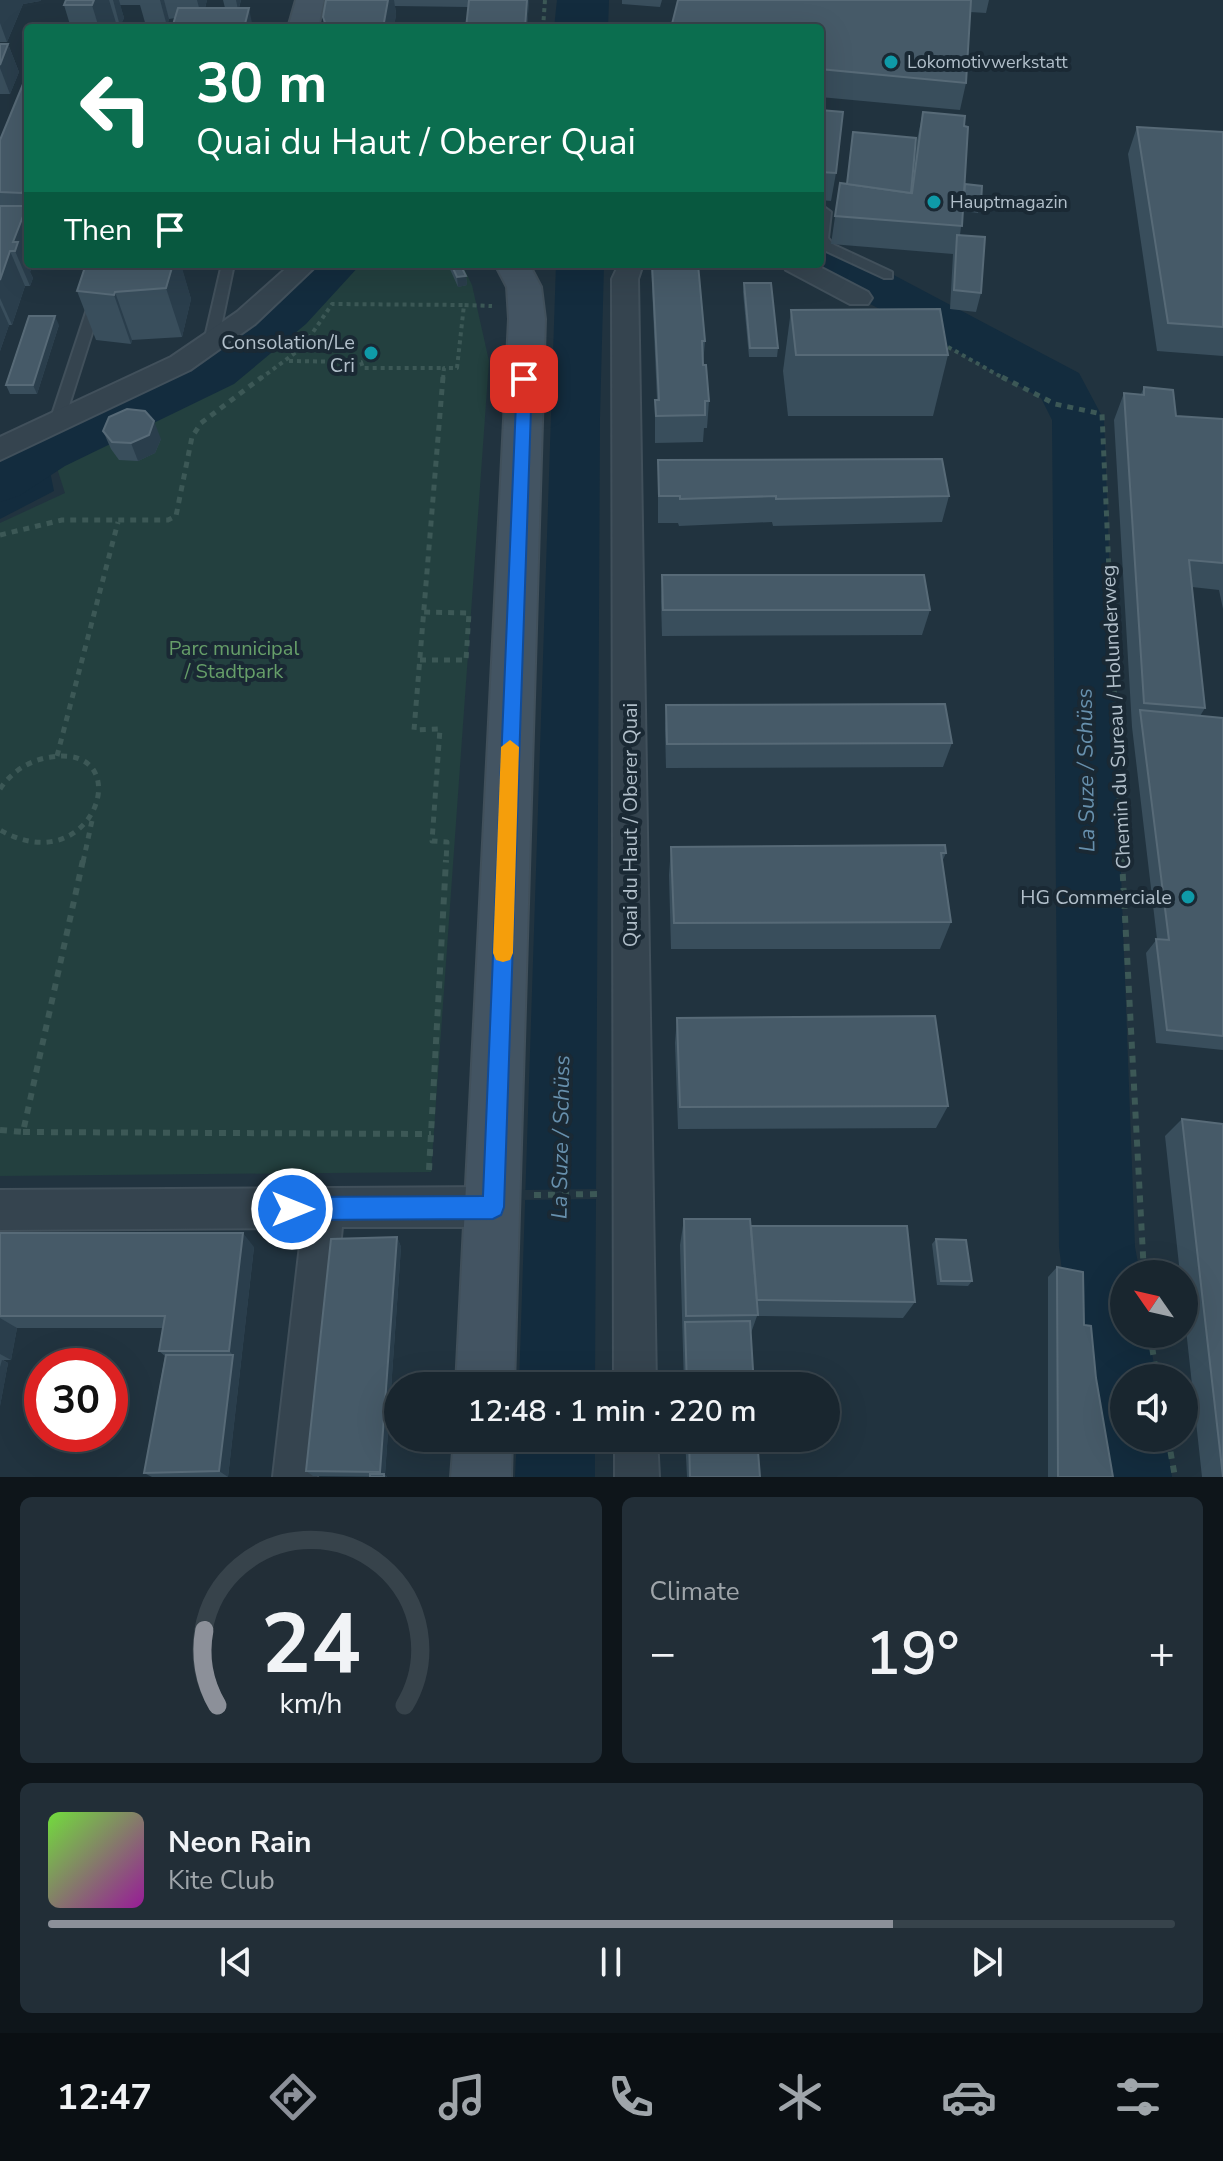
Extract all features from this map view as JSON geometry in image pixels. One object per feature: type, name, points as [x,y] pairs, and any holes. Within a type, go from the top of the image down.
[{"type":"street","points":[[304,24],[310,0]]},
{"type":"street","points":[[0,450],[59,415],[132,388],[210,346],[274,297],[302,268]]},
{"type":"street","points":[[487,1372],[506,1201],[527,319],[524,287],[514,268]]},
{"type":"street","name":"Quai du Haut / Oberer Quai","points":[[629,268],[625,279],[635,1372]]},
{"type":"street","points":[[803,268],[859,298]]},
{"type":"street","points":[[0,1210],[324,1208],[506,1201]]},
{"type":"street","points":[[295,1477],[324,1208]]},
{"type":"street","points":[[481,1477],[482,1452]]},
{"type":"street","points":[[636,1452],[637,1477]]},
{"type":"lane","points":[[824,240],[830,248],[888,275]]},
{"type":"lane","points":[[59,415],[107,268]]},
{"type":"lane","points":[[210,346],[227,268]]},
{"type":"path","points":[[543,24],[545,0]]},
{"type":"path","points":[[0,535],[27,524],[67,518],[118,522],[168,520],[176,516],[192,437],[201,423],[303,347],[332,304],[497,306]]},
{"type":"path","points":[[287,360],[361,362],[363,368],[457,368],[464,305]]},
{"type":"path","name":"Chemin du Sureau / Holunderweg","points":[[938,342],[1055,404],[1102,414],[1143,1260]]},
{"type":"path","points":[[429,1175],[447,842],[432,841],[440,729],[414,730],[444,368]]},
{"type":"path","points":[[57,756],[118,522]]},
{"type":"path","points":[[420,660],[466,660],[469,613],[424,612]]},
{"type":"path","points":[[0,789],[19,769],[37,759],[57,756],[76,758],[96,774],[100,798],[93,816],[23,1132]]},
{"type":"path","points":[[0,830],[15,842],[35,845],[57,842],[77,831],[93,816]]},
{"type":"path","points":[[0,1130],[431,1134]]},
{"type":"path","points":[[506,1201],[610,1194]]},
{"type":"path","points":[[1171,1452],[1175,1477]]},
{"type":"green space","name":"Parc municipal / Stadtpark","points":[[352,268],[464,268],[472,285],[489,361],[431,1172],[0,1176],[0,523],[65,493],[52,453],[206,386]]},
{"type":"water","points":[[557,0],[609,0],[608,24],[554,24]]},
{"type":"water","points":[[556,268],[604,268],[600,417],[595,1372],[519,1372]]},
{"type":"water","points":[[46,452],[54,491],[0,519],[0,482]]},
{"type":"water","points":[[516,1452],[595,1452],[595,1477],[515,1477]]},
{"type":"pier","points":[[600,1189],[600,1199],[521,1200],[521,1190]]},
{"type":"building","points":[[66,0],[94,0],[92,5],[64,5]]},
{"type":"building","points":[[326,0],[388,0],[384,24],[326,24],[323,17]]},
{"type":"building","points":[[469,0],[527,0],[525,24],[466,24]]},
{"type":"building","name":"Lokomotivwerkstatt","points":[[678,0],[971,0],[966,83],[824,69],[824,24],[672,24]]},
{"type":"building","points":[[178,8],[249,8],[245,24],[173,24]]},
{"type":"building","points":[[0,44],[8,44],[0,65]]},
{"type":"building","points":[[24,82],[22,193],[0,192],[0,140]]},
{"type":"building","points":[[824,110],[843,112],[836,173],[824,172]]},
{"type":"building","points":[[923,112],[965,116],[964,126],[968,127],[962,226],[835,216],[840,183],[912,193]]},
{"type":"building","points":[[1137,127],[1223,132],[1223,327],[1168,323]]},
{"type":"building","points":[[853,132],[916,138],[911,193],[847,184]]},
{"type":"building","points":[[965,184],[982,186],[981,203],[964,201]]},
{"type":"building","points":[[0,206],[24,206],[13,242],[18,242],[15,251],[10,251],[0,280]]},
{"type":"building","points":[[957,235],[985,237],[981,293],[954,290]]},
{"type":"building","points":[[85,268],[172,268],[166,288],[115,292],[114,295],[77,291]]},
{"type":"building","points":[[453,268],[462,268],[466,276],[457,277]]},
{"type":"building","points":[[652,268],[698,268],[705,341],[702,341],[703,365],[706,365],[709,401],[705,401],[705,415],[656,416],[655,400],[659,400]]},
{"type":"building","points":[[744,283],[771,283],[778,348],[750,348]]},
{"type":"building","points":[[940,309],[948,355],[796,355],[791,310]]},
{"type":"building","points":[[29,316],[55,316],[33,385],[6,385]]},
{"type":"building","points":[[1144,387],[1173,390],[1176,416],[1223,419],[1223,563],[1189,560],[1205,708],[1144,703],[1124,393],[1144,395]]},
{"type":"building","points":[[127,409],[145,411],[154,421],[149,435],[131,443],[112,442],[103,431],[109,417]]},
{"type":"building","points":[[942,459],[949,496],[680,499],[680,496],[659,496],[658,460]]},
{"type":"building","points":[[662,575],[924,575],[930,610],[663,610]]},
{"type":"building","points":[[945,704],[952,743],[667,744],[666,705]]},
{"type":"building","name":"HG Commerciale","points":[[1140,710],[1223,718],[1223,1036],[1167,1030],[1156,939],[1169,940]]},
{"type":"building","points":[[945,845],[946,853],[941,853],[951,922],[674,923],[671,847]]},
{"type":"building","points":[[935,1016],[948,1106],[680,1107],[677,1018]]},
{"type":"building","points":[[1182,1119],[1223,1124],[1223,1477]]},
{"type":"building","points":[[684,1219],[750,1219],[758,1315],[686,1316]]},
{"type":"building","points":[[751,1226],[907,1226],[915,1302],[757,1300]]},
{"type":"building","points":[[0,1233],[243,1233],[229,1351],[159,1351],[165,1316],[0,1316]]},
{"type":"building","points":[[397,1237],[387,1372],[384,1372],[380,1472],[306,1471],[331,1239]]},
{"type":"building","points":[[936,1239],[966,1240],[972,1281],[941,1281]]},
{"type":"building","points":[[1057,1267],[1083,1272],[1084,1325],[1091,1326],[1096,1378],[1113,1477],[1058,1477]]},
{"type":"building","points":[[750,1321],[753,1372],[687,1372],[685,1322]]},
{"type":"building","points":[[166,1355],[233,1355],[219,1471],[144,1473]]},
{"type":"building","points":[[689,1452],[758,1452],[760,1477],[690,1477]]},
{"type":"building","points":[[370,1474],[384,1474],[384,1477],[370,1477]]},
{"type":"waterway","name":"La Suze / Schüss","points":[[824,258],[1061,386],[1078,420],[1097,1247],[1130,1477]]},
{"type":"waterway","name":"La Suze / Schüss","points":[[0,482],[47,453],[216,371],[271,329],[333,268]]},
{"type":"slow traffic","points":[[503,953],[510,747]]},
{"type":"place","name":"Lokomotivwerkstatt","points":[[891,62]]},
{"type":"place","name":"Hauptmagazin","points":[[934,202]]},
{"type":"place","name":"Consolation/Le Cri","points":[[371,353]]},
{"type":"place","name":"HG Commerciale","points":[[1188,897]]},
{"type":"route","points":[[292,1209],[493,1207],[524,379]]}]
